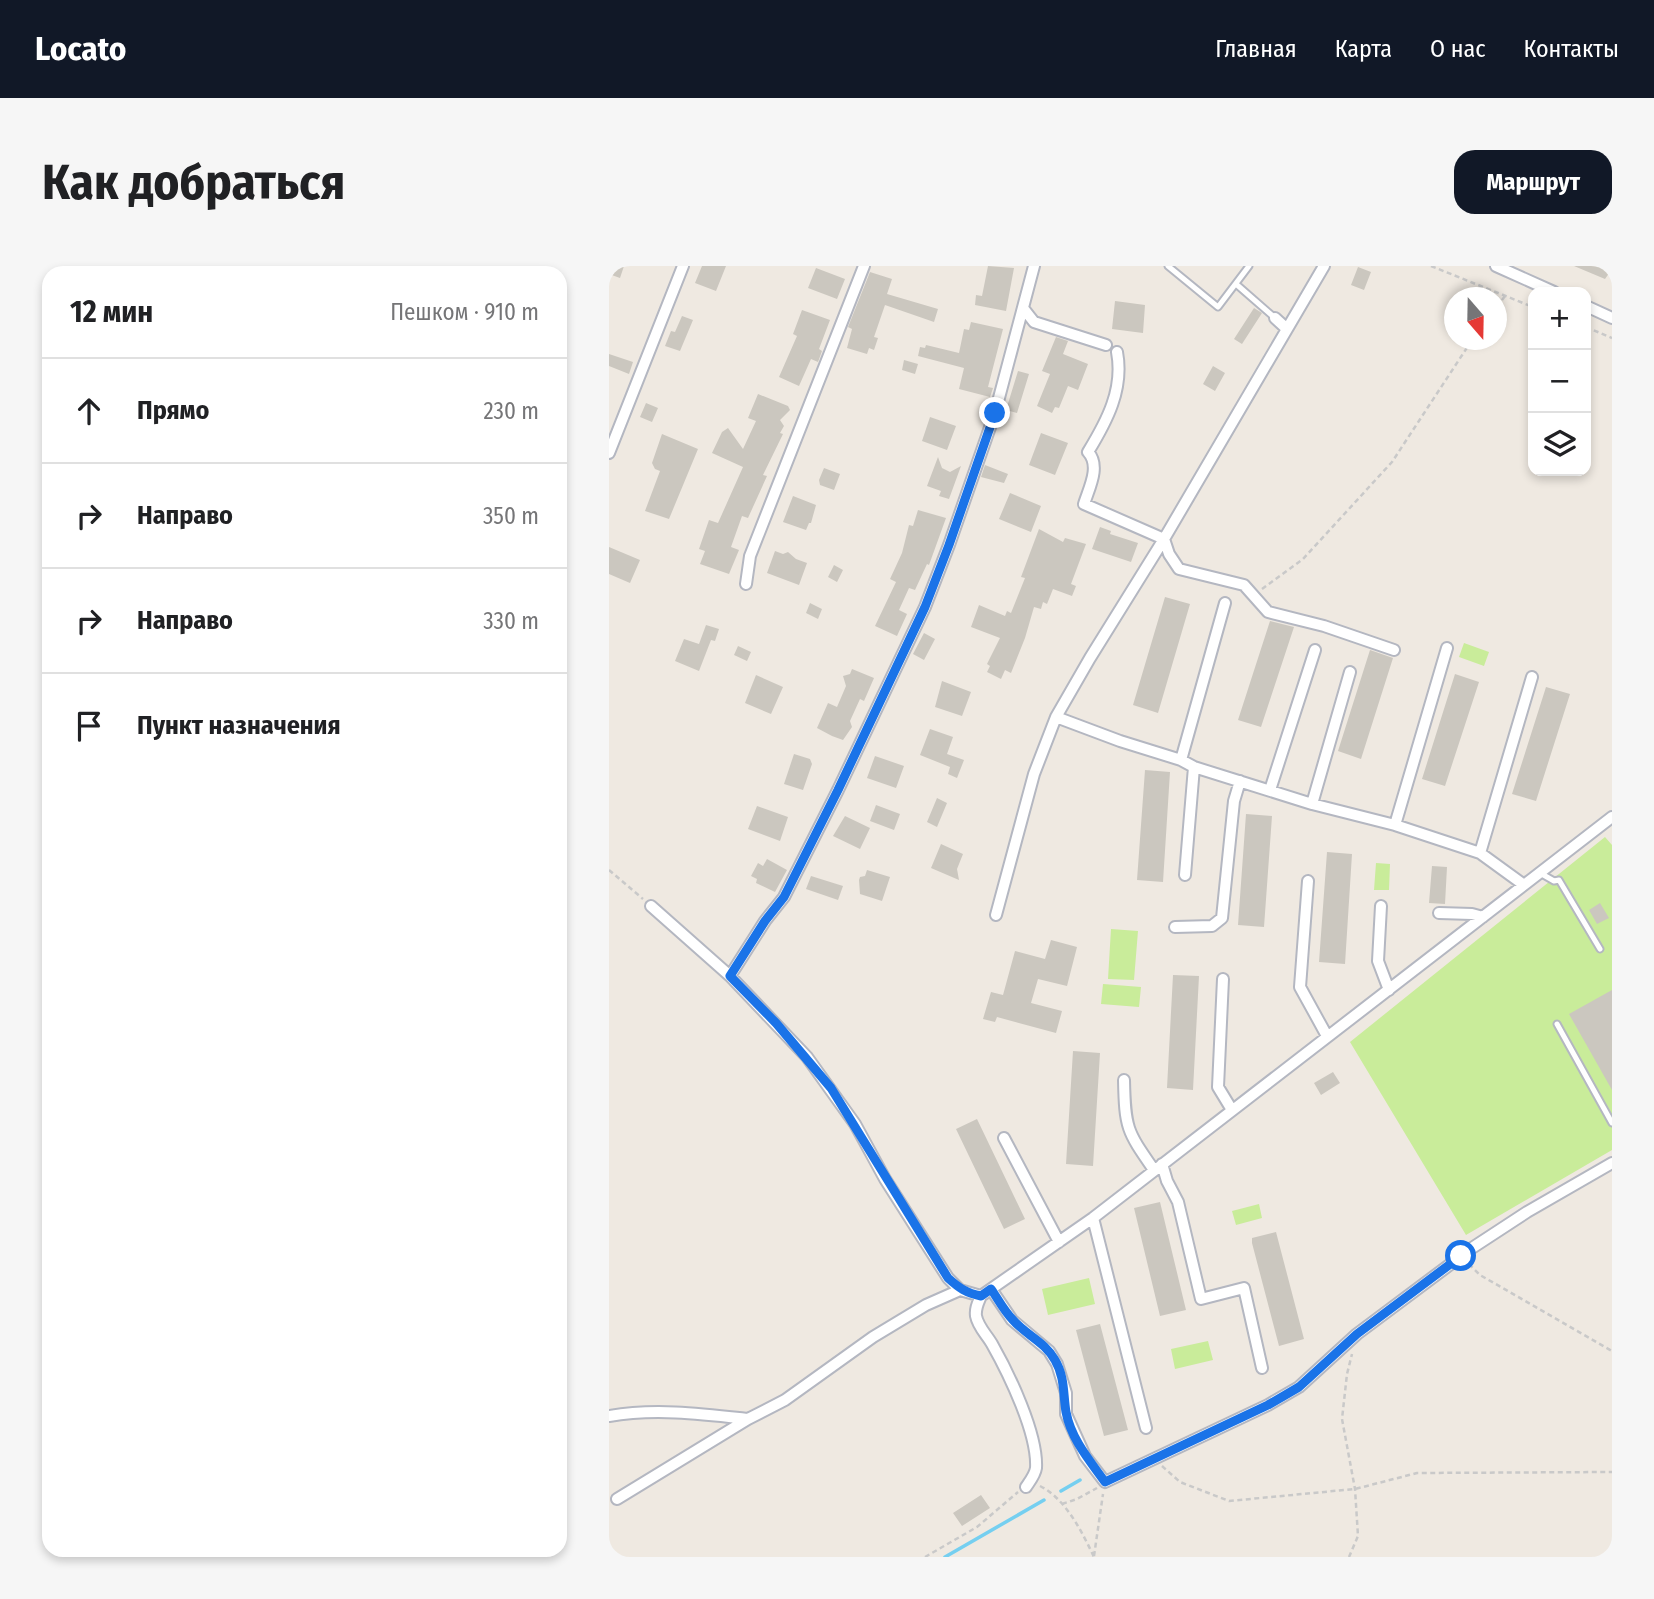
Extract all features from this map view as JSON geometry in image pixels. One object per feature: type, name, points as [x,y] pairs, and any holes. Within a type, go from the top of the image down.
[{"type":"street","points":[[609,453],[683,266]]},
{"type":"street","points":[[746,584],[750,556],[864,266]]},
{"type":"street","points":[[730,976],[765,921],[784,897],[925,607],[985,445],[1005,381],[1034,266]]},
{"type":"street","points":[[996,915],[1034,774],[1056,717],[1324,266]]},
{"type":"street","points":[[1497,266],[1543,287]]},
{"type":"street","points":[[1023,307],[1034,322],[1107,345]]},
{"type":"street","points":[[1591,308],[1612,318]]},
{"type":"street","points":[[1275,318],[1287,329]]},
{"type":"street","points":[[1117,352],[1120,369],[1118,382],[1106,424],[1088,452],[1095,465],[1084,505],[1164,539],[1178,569],[1244,585],[1268,612],[1324,626],[1394,650]]},
{"type":"street","points":[[1181,760],[1226,603]]},
{"type":"street","points":[[1395,825],[1447,648]]},
{"type":"street","points":[[1270,790],[1315,650]]},
{"type":"street","points":[[1312,804],[1350,672]]},
{"type":"street","points":[[1480,853],[1532,677]]},
{"type":"street","points":[[1056,717],[1193,766],[1312,804],[1395,825],[1480,853],[1524,885]]},
{"type":"street","points":[[1185,875],[1193,766]]},
{"type":"street","points":[[1175,926],[1212,926],[1222,918],[1234,801],[1240,781]]},
{"type":"street","points":[[1025,1487],[1036,1470],[1030,1433],[1005,1369],[979,1324],[976,1306],[986,1292],[1093,1218],[1612,817]]},
{"type":"street","points":[[1308,881],[1300,987],[1327,1036]]},
{"type":"street","points":[[651,906],[730,976],[776,1023],[831,1088],[934,1257],[960,1290]]},
{"type":"street","points":[[1381,906],[1378,961],[1389,990]]},
{"type":"street","points":[[1439,914],[1483,917]]},
{"type":"street","points":[[1223,979],[1218,1087],[1231,1110]]},
{"type":"street","points":[[1124,1080],[1128,1131],[1158,1167],[1178,1202],[1201,1299],[1244,1287],[1262,1368]]},
{"type":"street","points":[[1004,1138],[1059,1242]]},
{"type":"street","points":[[617,1499],[748,1419],[785,1400],[873,1337],[938,1299],[960,1290],[986,1292],[1012,1320],[1049,1351],[1057,1364],[1066,1393],[1066,1414],[1085,1456],[1105,1482],[1268,1405],[1299,1387],[1357,1334],[1461,1256],[1527,1212],[1612,1163]]},
{"type":"street","points":[[1093,1218],[1146,1427]]},
{"type":"street","points":[[609,1416],[630,1412],[678,1413],[748,1419]]},
{"type":"lane","points":[[1168,266],[1218,307],[1249,266]]},
{"type":"lane","points":[[1236,285],[1275,318]]},
{"type":"lane","points":[[1539,873],[1554,881],[1559,880],[1600,949]]},
{"type":"lane","points":[[1557,1024],[1612,1122]]},
{"type":"path","points":[[1431,266],[1484,287]]},
{"type":"path","points":[[1507,296],[1528,305]]},
{"type":"path","points":[[1591,329],[1612,338]]},
{"type":"path","points":[[1253,596],[1303,559],[1392,462],[1465,350]]},
{"type":"path","points":[[609,870],[651,906]]},
{"type":"path","points":[[1461,1256],[1480,1275],[1612,1351]]},
{"type":"path","points":[[1349,1557],[1358,1536],[1355,1489],[1342,1419],[1347,1374],[1357,1334]]},
{"type":"path","points":[[1153,1458],[1180,1482],[1229,1502],[1355,1489],[1417,1473],[1612,1472]]},
{"type":"path","points":[[1061,1504],[1077,1499],[1105,1482]]},
{"type":"path","points":[[1094,1556],[1105,1482]]},
{"type":"path","points":[[925,1557],[977,1527],[1025,1487]]},
{"type":"path","points":[[1047,1490],[1071,1515],[1094,1556]]},
{"type":"green space","points":[[1464,643],[1489,652],[1484,666],[1459,657]]},
{"type":"green space","points":[[1605,837],[1612,845],[1612,1150],[1466,1235],[1350,1042]]},
{"type":"green space","points":[[1376,863],[1390,864],[1389,890],[1374,890]]},
{"type":"green space","points":[[1111,929],[1138,931],[1134,980],[1108,979]]},
{"type":"green space","points":[[1103,984],[1141,987],[1139,1007],[1101,1004]]},
{"type":"green space","points":[[1259,1204],[1262,1218],[1236,1225],[1232,1211]]},
{"type":"green space","points":[[1089,1278],[1095,1304],[1048,1315],[1042,1289]]},
{"type":"green space","points":[[1208,1341],[1213,1360],[1175,1369],[1171,1349]]},
{"type":"building","points":[[609,266],[624,266],[620,278],[609,274]]},
{"type":"building","points":[[702,266],[726,266],[716,291],[695,283]]},
{"type":"building","points":[[988,266],[1014,268],[1006,311],[975,305],[976,295],[982,296]]},
{"type":"building","points":[[1574,266],[1612,266],[1612,269],[1605,279]]},
{"type":"building","points":[[1358,267],[1371,272],[1364,290],[1351,285]]},
{"type":"building","points":[[816,268],[845,279],[837,299],[808,288]]},
{"type":"building","points":[[870,272],[892,279],[887,294],[938,309],[934,322],[885,305],[874,337],[878,338],[874,350],[869,348],[867,354],[847,348],[852,329],[848,327]]},
{"type":"building","points":[[1115,301],[1145,305],[1143,333],[1112,329]]},
{"type":"building","points":[[1254,308],[1262,313],[1242,344],[1234,339]]},
{"type":"building","points":[[802,310],[830,320],[819,349],[822,351],[818,362],[811,359],[799,386],[779,377],[797,336],[793,334]]},
{"type":"building","points":[[682,316],[693,320],[680,351],[665,346],[671,331],[675,332]]},
{"type":"building","points":[[971,322],[1003,329],[988,387],[993,388],[990,397],[959,389],[964,368],[918,356],[920,347],[925,348],[926,345],[959,353],[964,329],[969,330]]},
{"type":"building","points":[[1056,337],[1068,341],[1063,354],[1088,364],[1078,390],[1068,386],[1059,408],[1055,407],[1052,413],[1037,406],[1050,374],[1042,371]]},
{"type":"building","points":[[609,354],[633,362],[629,374],[609,366]]},
{"type":"building","points":[[904,360],[918,364],[915,374],[902,370]]},
{"type":"building","points":[[1213,366],[1225,373],[1215,391],[1203,384]]},
{"type":"building","points":[[1018,371],[1029,374],[1017,413],[1006,410]]},
{"type":"building","points":[[758,394],[788,406],[790,410],[780,420],[784,426],[780,433],[783,434],[763,475],[767,476],[748,518],[742,516],[731,547],[739,550],[729,574],[700,564],[705,551],[699,549],[709,520],[718,523],[743,467],[712,453],[722,432],[728,428],[743,449],[756,421],[748,418]]},
{"type":"building","points":[[646,403],[658,408],[652,422],[640,417]]},
{"type":"building","points":[[930,417],[956,426],[947,450],[922,441]]},
{"type":"building","points":[[1041,433],[1068,443],[1055,475],[1029,465]]},
{"type":"building","points":[[662,434],[698,449],[669,519],[645,511],[660,471],[655,469],[652,463]]},
{"type":"building","points":[[938,457],[942,468],[950,472],[961,466],[949,499],[939,496],[941,491],[927,486]]},
{"type":"building","points":[[985,465],[1008,474],[1004,483],[981,477]]},
{"type":"building","points":[[824,468],[840,474],[834,490],[820,485],[819,480]]},
{"type":"building","points":[[1010,493],[1041,506],[1031,532],[999,519]]},
{"type":"building","points":[[793,496],[816,505],[806,530],[783,522]]},
{"type":"building","points":[[918,510],[946,518],[929,565],[927,564],[915,590],[909,588],[899,610],[907,614],[897,636],[875,626],[896,582],[890,579],[902,553],[909,525],[913,526]]},
{"type":"building","points":[[1100,527],[1111,531],[1110,534],[1138,543],[1131,562],[1092,549]]},
{"type":"building","points":[[1039,529],[1063,542],[1065,538],[1086,544],[1071,584],[1076,586],[1072,596],[1053,589],[1047,604],[1043,602],[1041,609],[1034,607],[1011,673],[1005,670],[1001,679],[987,672],[990,666],[987,664],[1000,638],[971,627],[979,605],[1005,616],[1007,611],[1011,613],[1025,578],[1021,577]]},
{"type":"building","points":[[609,547],[640,560],[630,583],[609,574]]},
{"type":"building","points":[[775,551],[783,554],[788,552],[807,563],[799,585],[767,573]]},
{"type":"building","points":[[834,565],[843,570],[837,582],[828,577]]},
{"type":"building","points":[[1165,597],[1190,604],[1158,713],[1133,705]]},
{"type":"building","points":[[810,603],[822,609],[818,619],[806,613]]},
{"type":"building","points":[[1270,621],[1294,627],[1261,727],[1238,720]]},
{"type":"building","points":[[706,625],[719,629],[715,641],[711,640],[699,671],[675,661],[684,639],[699,644]]},
{"type":"building","points":[[924,633],[935,639],[924,660],[913,654]]},
{"type":"building","points":[[738,646],[751,652],[747,661],[734,655]]},
{"type":"building","points":[[1370,650],[1393,658],[1361,759],[1338,751]]},
{"type":"building","points":[[852,669],[874,678],[864,701],[860,699],[850,721],[852,727],[843,740],[817,728],[828,703],[837,707],[846,686],[843,676],[850,674]]},
{"type":"building","points":[[1455,674],[1479,682],[1445,786],[1422,779]]},
{"type":"building","points":[[756,675],[783,687],[771,714],[745,703]]},
{"type":"building","points":[[942,681],[971,692],[962,716],[935,707]]},
{"type":"building","points":[[1546,687],[1570,694],[1536,801],[1512,794]]},
{"type":"building","points":[[930,729],[953,737],[947,754],[964,760],[957,778],[948,774],[950,767],[920,755]]},
{"type":"building","points":[[794,754],[810,759],[812,764],[803,790],[784,784]]},
{"type":"building","points":[[875,756],[904,766],[896,788],[867,778]]},
{"type":"building","points":[[1145,770],[1170,772],[1163,882],[1137,880]]},
{"type":"building","points":[[937,798],[947,803],[937,827],[927,822]]},
{"type":"building","points":[[876,805],[900,814],[894,830],[870,821]]},
{"type":"building","points":[[757,806],[788,817],[780,841],[748,829]]},
{"type":"building","points":[[1246,814],[1272,816],[1264,927],[1238,925]]},
{"type":"building","points":[[845,816],[870,828],[860,849],[833,836]]},
{"type":"building","points":[[941,844],[963,854],[957,869],[959,880],[931,868]]},
{"type":"building","points":[[1327,852],[1352,854],[1345,964],[1319,962]]},
{"type":"building","points":[[767,859],[787,870],[775,892],[756,883],[757,879],[751,876],[758,863],[763,866]]},
{"type":"building","points":[[1432,866],[1447,867],[1445,904],[1429,903]]},
{"type":"building","points":[[867,870],[890,877],[882,901],[860,894],[859,880],[865,876]]},
{"type":"building","points":[[811,876],[843,886],[838,900],[806,889]]},
{"type":"building","points":[[1600,903],[1609,918],[1597,924],[1589,910]]},
{"type":"building","points":[[1051,940],[1077,947],[1067,986],[1038,979],[1031,1003],[1062,1011],[1056,1033],[997,1017],[995,1022],[983,1019],[991,992],[1003,995],[1015,951],[1045,959]]},
{"type":"building","points":[[1173,975],[1199,976],[1193,1090],[1167,1088]]},
{"type":"building","points":[[1612,990],[1612,1090],[1569,1014]]},
{"type":"building","points":[[1073,1051],[1100,1053],[1093,1166],[1066,1164]]},
{"type":"building","points":[[1333,1072],[1340,1083],[1321,1095],[1314,1083]]},
{"type":"building","points":[[977,1119],[1025,1219],[1004,1229],[956,1129]]},
{"type":"building","points":[[1160,1202],[1186,1310],[1160,1316],[1134,1208]]},
{"type":"building","points":[[1276,1232],[1304,1339],[1279,1346],[1252,1243],[1252,1238]]},
{"type":"building","points":[[1100,1324],[1128,1430],[1104,1436],[1076,1330]]},
{"type":"building","points":[[981,1495],[990,1508],[962,1526],[953,1513]]},
{"type":"waterway","points":[[1061,1491],[1080,1480]]},
{"type":"waterway","points":[[945,1557],[1044,1500]]},
{"type":"route","points":[[995,413],[949,545],[909,643],[784,897],[765,921],[730,976],[807,1057],[831,1088],[948,1278],[960,1290],[969,1294],[981,1296],[991,1289],[1012,1320],[1049,1351],[1062,1376],[1066,1393],[1066,1414],[1085,1456],[1105,1482],[1268,1405],[1299,1387],[1357,1334],[1461,1256]]}]
